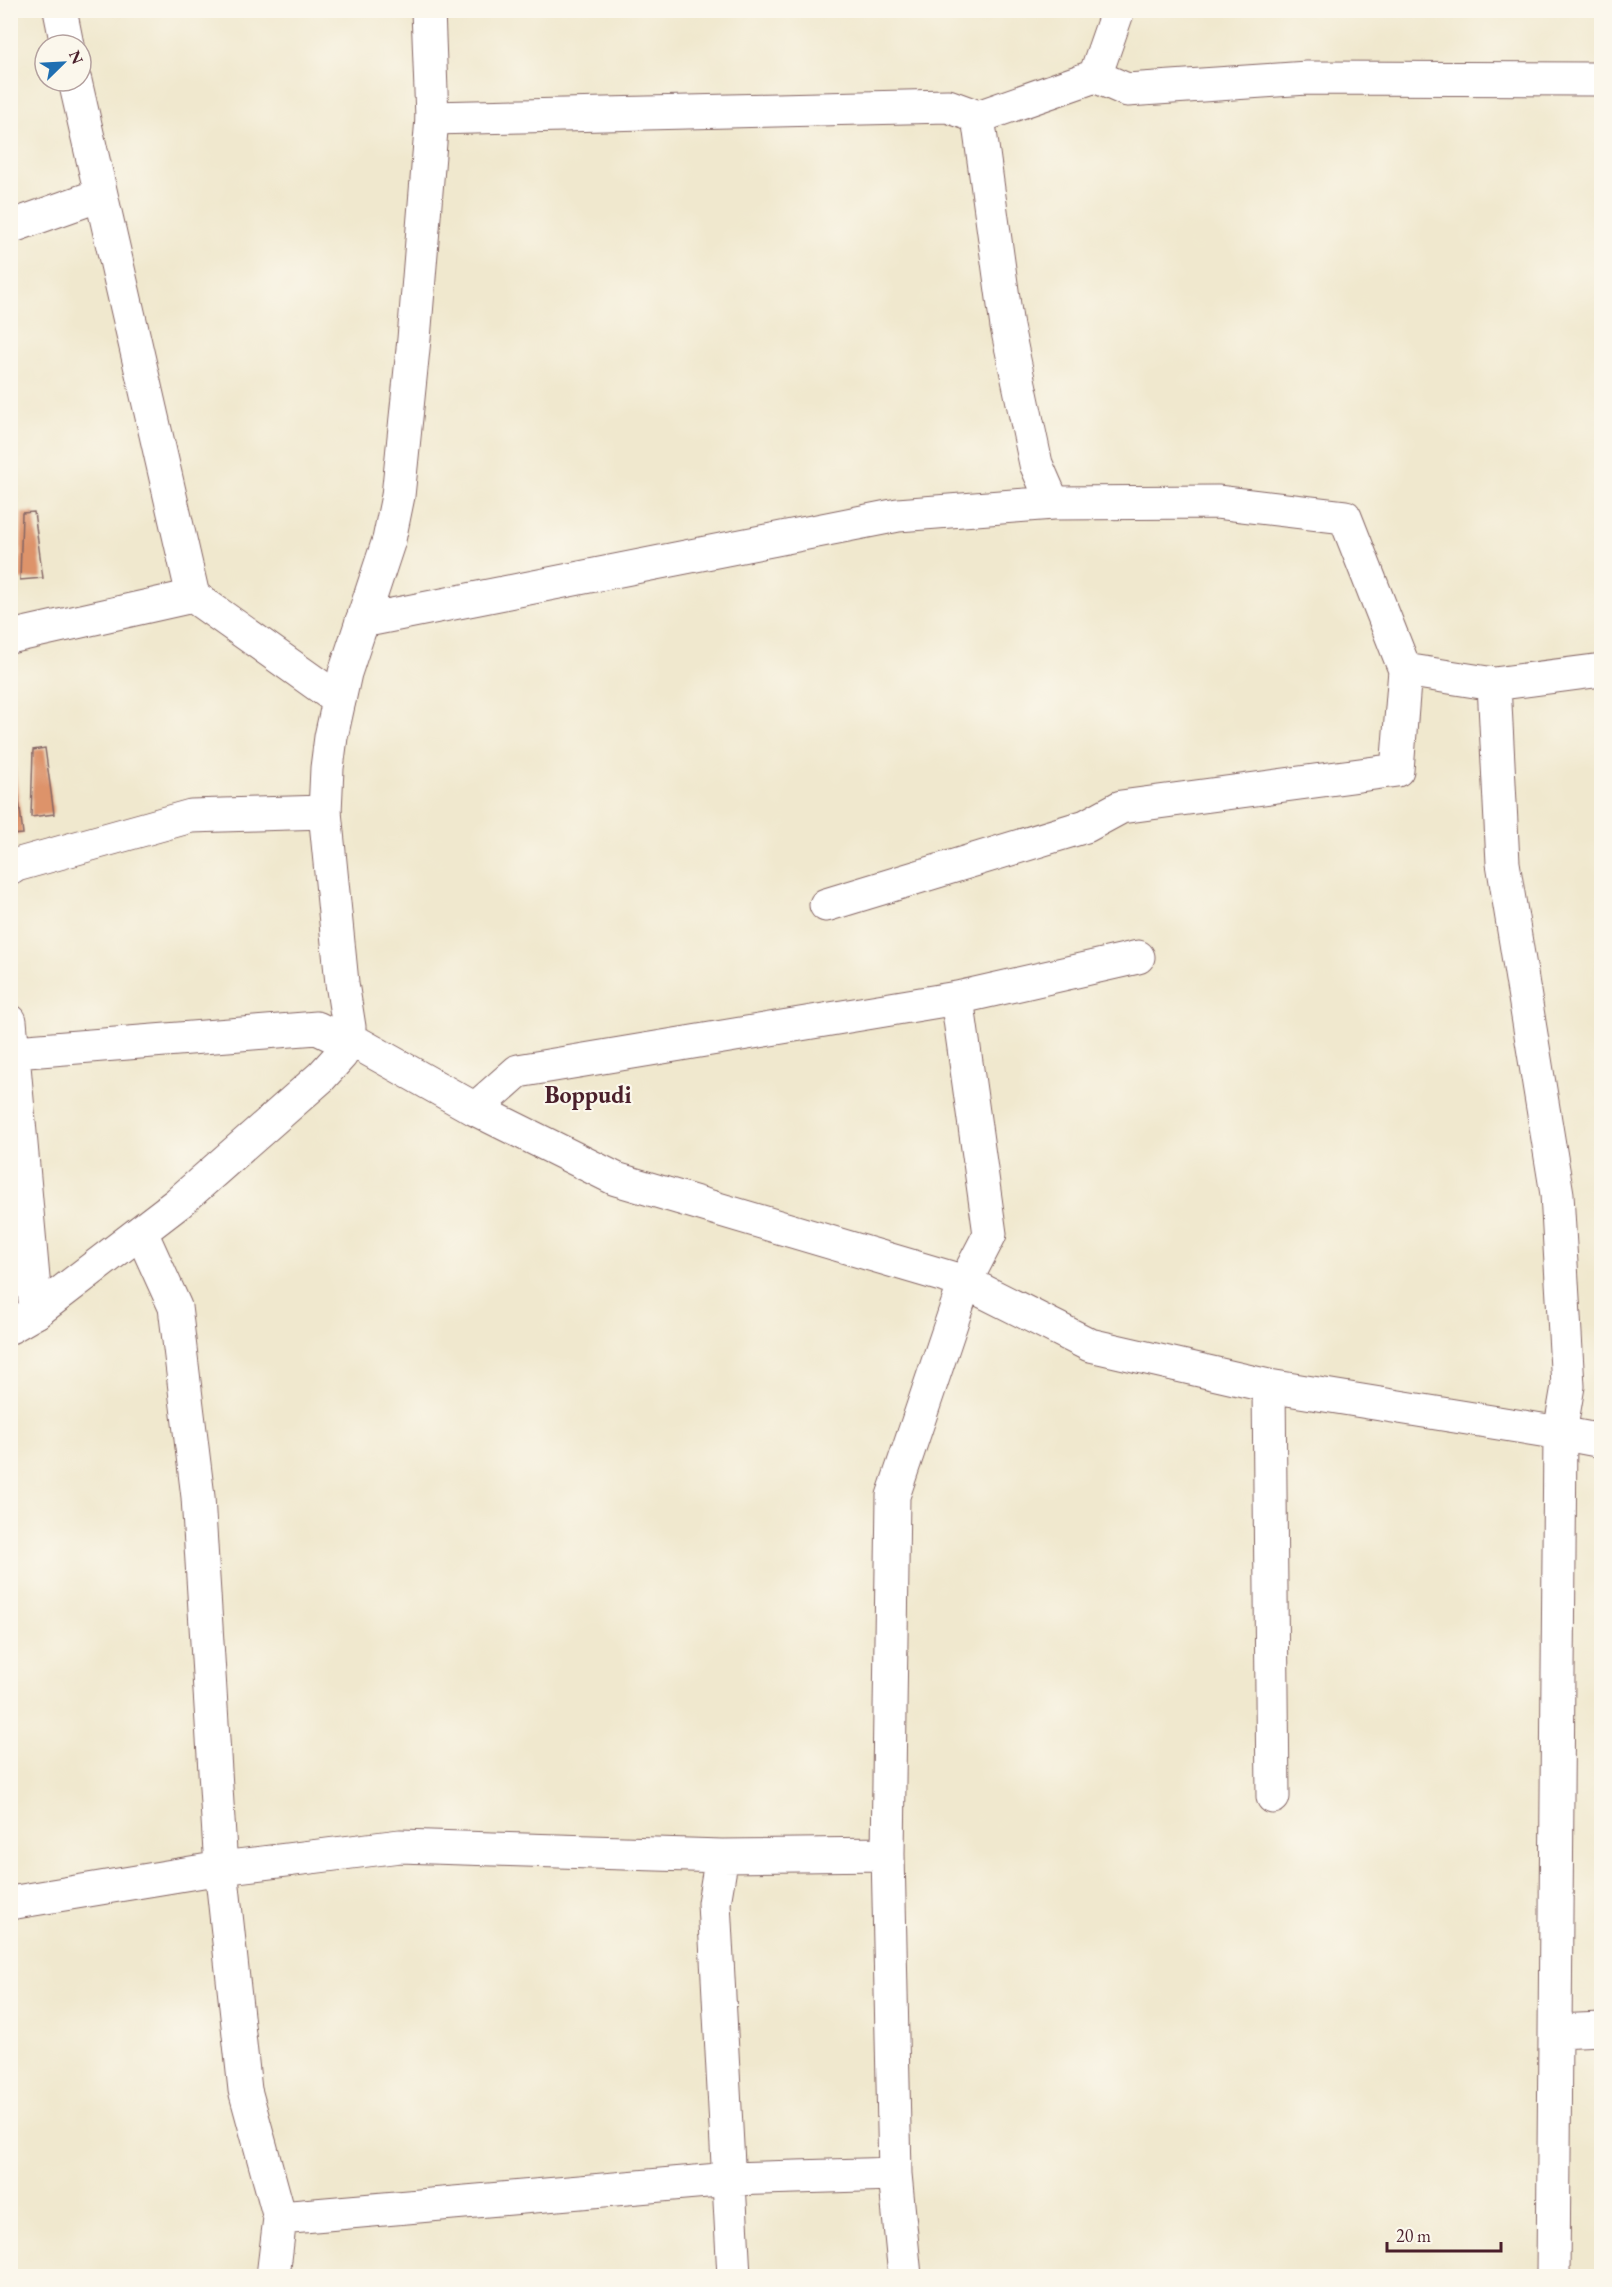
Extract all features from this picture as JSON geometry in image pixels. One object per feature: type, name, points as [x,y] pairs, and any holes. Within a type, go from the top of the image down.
[{"type":"street","points":[[60,10],[65,33]]},
{"type":"street","points":[[23,1319],[178,1203],[321,1077],[341,1055],[348,1043],[349,1027],[342,983],[325,812],[330,747],[345,673],[389,540],[398,496],[414,339],[432,118],[428,10]]},
{"type":"street","points":[[1095,76],[1118,10]]},
{"type":"street","points":[[432,118],[948,106],[978,117],[1095,76],[1127,90],[1307,78],[1596,79]]},
{"type":"street","points":[[78,93],[193,596],[339,700]]},
{"type":"street","points":[[978,117],[1007,327],[1036,464],[1053,503]]},
{"type":"street","points":[[10,227],[100,195]]},
{"type":"street","points":[[362,621],[898,515],[1053,503],[1217,502],[1345,517],[1406,670],[1397,770],[1121,807],[1086,826],[826,905]]},
{"type":"street","points":[[10,636],[193,596]]},
{"type":"street","points":[[1406,670],[1494,684],[1602,670]]},
{"type":"street","points":[[1494,684],[1503,863],[1557,1194],[1568,1386],[1560,1433],[1553,2277]]},
{"type":"street","points":[[10,869],[16,865],[191,816],[325,812]]},
{"type":"street","points":[[475,1109],[518,1071],[957,998],[1138,957]]},
{"type":"street","points":[[905,2277],[895,2174],[888,1854],[893,1496],[965,1282],[990,1234],[957,998]]},
{"type":"street","points":[[23,1319],[13,1036],[317,1028],[348,1043],[361,1045],[475,1109],[616,1179],[965,1282],[1090,1345],[1269,1386],[1560,1433],[1602,1442]]},
{"type":"street","points":[[141,1232],[175,1307],[198,1497],[221,1868],[245,2090],[280,2218],[273,2277]]},
{"type":"street","points":[[1269,1386],[1273,1797]]},
{"type":"street","points":[[10,1903],[221,1868],[400,1846],[722,1856],[888,1854]]},
{"type":"street","points":[[722,1856],[714,1903],[734,2277]]},
{"type":"street","points":[[1556,2031],[1602,2029]]},
{"type":"street","points":[[280,2218],[730,2179],[895,2174]]},
{"type":"building","points":[[34,512],[43,578],[20,580],[22,513]]},
{"type":"building","points":[[45,748],[54,814],[31,817],[33,750]]},
{"type":"building","points":[[10,768],[15,768],[23,834],[10,835]]},
{"type":"district","name":"Boppudi","points":[[588,1095]]}]
